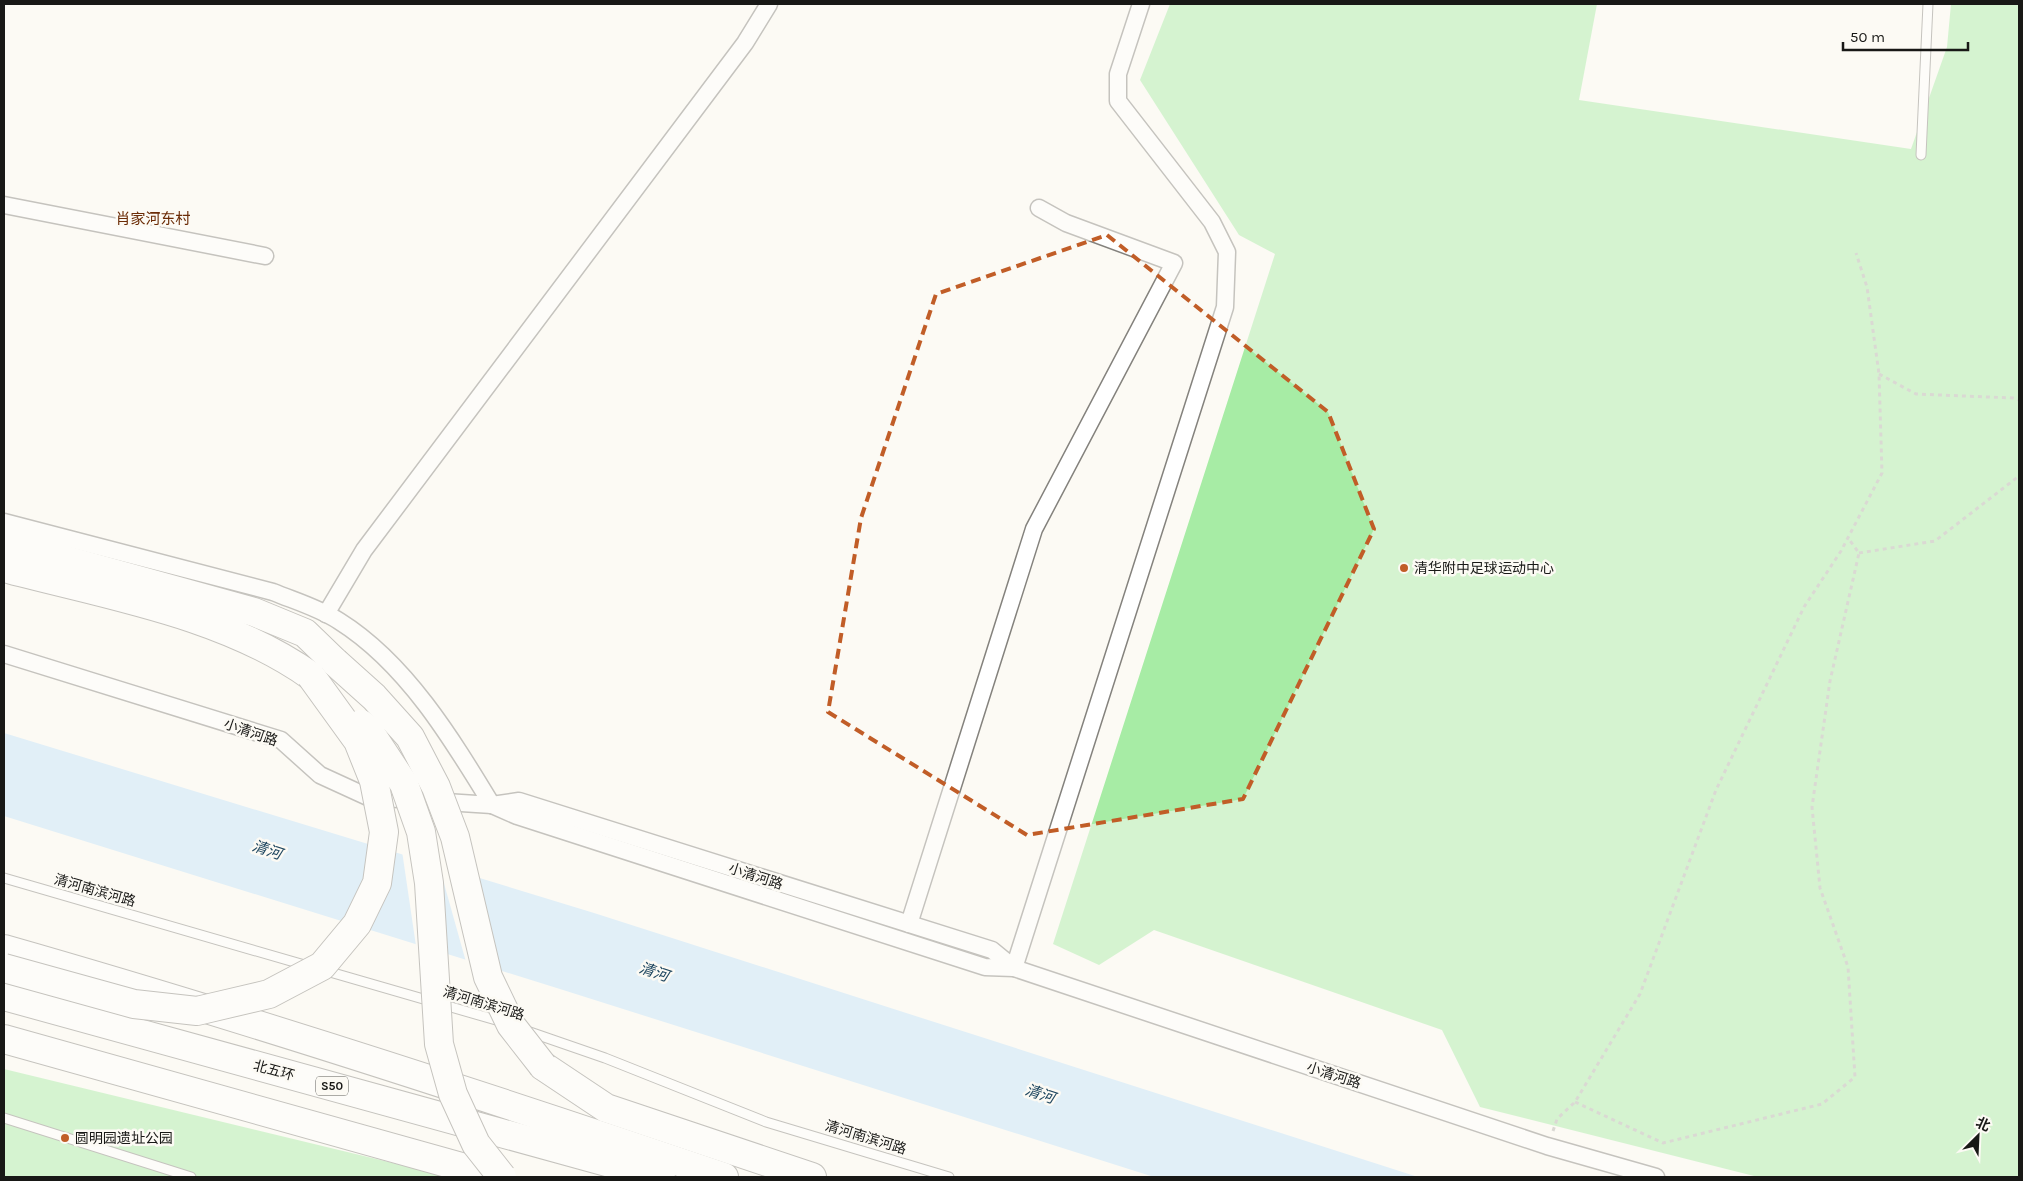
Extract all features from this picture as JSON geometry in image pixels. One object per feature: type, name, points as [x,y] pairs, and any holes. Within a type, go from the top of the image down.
[{"type":"highway","points":[[4,543],[254,612],[305,633],[374,697],[410,737],[436,787],[455,837],[488,977],[511,1025],[543,1066],[606,1108],[812,1177]]},
{"type":"highway","points":[[4,568],[203,621],[291,662],[311,676],[371,734],[404,784],[421,832],[429,883],[439,1044],[453,1094],[476,1144],[502,1177]]},
{"type":"highway","points":[[4,968],[134,1004],[197,1011],[269,994],[322,966],[357,924],[377,883],[384,832],[374,781],[358,741],[311,676]]},
{"type":"highway","points":[[4,949],[170,997],[460,1088],[724,1177]]},
{"type":"highway","name":"北五环","points":[[4,996],[661,1177]]},
{"type":"highway","points":[[4,1039],[497,1177]]},
{"type":"highway","points":[[4,1045],[129,1074]]},
{"type":"street","points":[[326,614],[364,550],[745,43],[769,4]]},
{"type":"street","points":[[1014,968],[1225,307],[1227,252],[1212,222],[1118,100],[1118,74],[1141,4]]},
{"type":"street","points":[[4,205],[265,256]]},
{"type":"street","points":[[909,924],[1034,529],[1174,263],[1066,223],[1039,208]]},
{"type":"street","points":[[4,522],[272,592],[340,621],[370,645],[405,679],[448,734],[492,805]]},
{"type":"street","name":"小清河路","points":[[4,654],[281,740],[320,775],[368,797],[492,805],[519,801],[992,950],[1014,968]]},
{"type":"street","name":"小清河路","points":[[492,805],[517,816],[985,966],[1014,968],[1547,1146],[1656,1177]]},
{"type":"lane","points":[[1921,155],[1928,4]]},
{"type":"lane","name":"清河南滨河路","points":[[4,878],[501,1022],[605,1058],[766,1122],[949,1177]]},
{"type":"lane","points":[[4,1118],[191,1177]]},
{"type":"path","points":[[1547,1146],[1558,1120],[1575,1102],[1640,994],[1716,790],[1804,607],[1848,538],[1882,473],[1879,374],[1867,287],[1856,254]]},
{"type":"path","points":[[1879,374],[1916,394],[2013,398],[2019,400]]},
{"type":"path","points":[[1859,553],[1934,541],[2019,476]]},
{"type":"path","points":[[1575,1102],[1663,1143],[1822,1104],[1855,1077],[1848,967],[1820,888],[1812,808],[1830,681],[1859,553],[1848,538]]},
{"type":"highlighted area","points":[[1107,235],[1328,412],[1374,529],[1243,799],[1027,835],[828,712],[861,518],[936,294]]},
{"type":"green space","points":[[1170,4],[1597,4],[1579,100],[1911,149],[1947,47],[1951,4],[2019,4],[2019,1177],[1758,1177],[1480,1107],[1442,1030],[1154,930],[1099,965],[1053,944],[1275,254],[1239,235],[1140,80]]},
{"type":"green space","points":[[4,1069],[451,1177],[4,1177]]},
{"type":"water","name":"清河","points":[[4,733],[594,913],[1418,1177],[1154,1177],[4,816]]},
{"type":"pier","points":[[402,851],[423,858],[437,953],[416,946]]},
{"type":"pier","points":[[438,862],[460,869],[487,968],[466,962]]},
{"type":"place","name":"清华附中足球运动中心","points":[[1404,568]]},
{"type":"place","name":"圆明园遗址公园","points":[[65,1138]]},
{"type":"district","name":"肖家河东村","points":[[153,219]]}]
